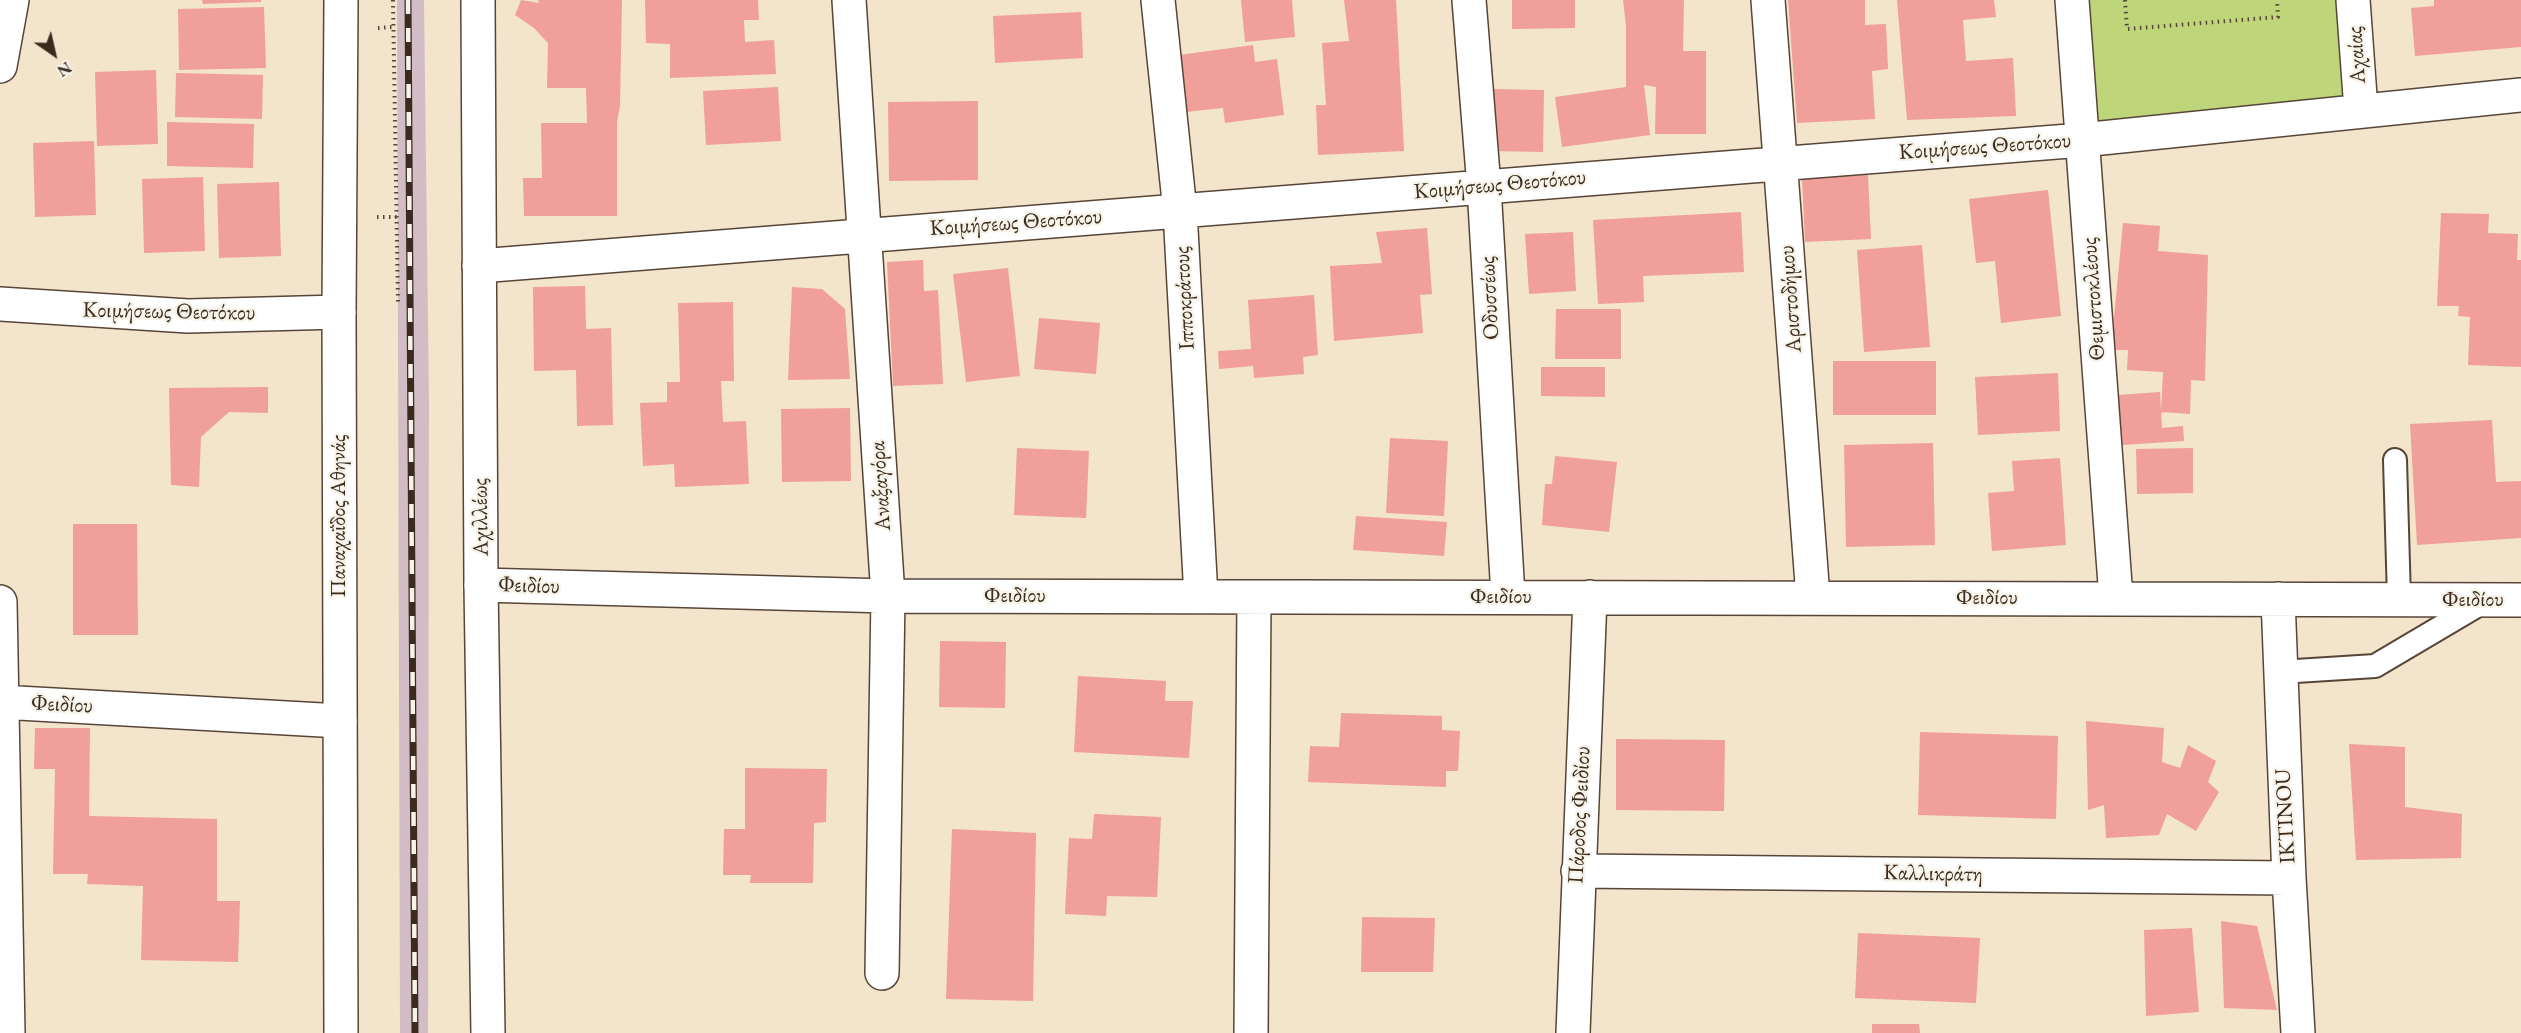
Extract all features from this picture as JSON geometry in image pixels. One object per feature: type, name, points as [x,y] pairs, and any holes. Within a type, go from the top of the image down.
[{"type":"street","points":[[0,66],[12,0]]},
{"type":"street","name":"Παναχαΐδος Αθηνάς","points":[[341,0],[339,312],[341,1033]]},
{"type":"street","name":"Αχιλλέως","points":[[478,0],[481,585],[488,1033]]},
{"type":"street","name":"Αναξαγόρα","points":[[849,0],[888,596],[882,973]]},
{"type":"street","name":"Ιπποκράτους","points":[[1158,0],[1180,211],[1202,597]]},
{"type":"street","name":"Οδυσσέως","points":[[1469,0],[1484,187],[1508,596]]},
{"type":"street","name":"Αριστοδήμου","points":[[1768,0],[1813,597]]},
{"type":"street","name":"Θεμιστοκλέους","points":[[2072,0],[2116,598]]},
{"type":"street","name":"Αχαίας","points":[[2353,0],[2361,110]]},
{"type":"street","name":"Κοιμήσεως Θεοτόκου","points":[[478,266],[2082,140],[2521,95]]},
{"type":"street","name":"Κοιμήσεως Θεοτόκου","points":[[0,304],[188,316],[339,312]]},
{"type":"street","name":"Φειδίου","points":[[481,585],[888,596],[2521,600]]},
{"type":"street","points":[[1251,1033],[1254,597]]},
{"type":"street","name":"Πάροδος Φειδίου","points":[[1573,1033],[1590,597]]},
{"type":"street","name":"IKTINOU","points":[[2278,599],[2289,878],[2298,1033]]},
{"type":"street","points":[[0,602],[8,1033]]},
{"type":"street","name":"Φειδίου","points":[[1,702],[340,721]]},
{"type":"street","name":"Καλλικράτη","points":[[1578,871],[2289,878]]},
{"type":"lane","points":[[2395,460],[2399,600]]},
{"type":"lane","points":[[2280,672],[2375,666],[2486,600]]},
{"type":"path","points":[[393,0],[398,304]]},
{"type":"path","points":[[2125,0],[2127,29],[2278,17],[2277,0]]},
{"type":"shaded area","points":[[397,0],[424,0],[429,403],[428,1033],[400,1033]]},
{"type":"green space","points":[[2072,0],[2353,0],[2361,110],[2082,140]]},
{"type":"building","points":[[202,0],[261,0],[261,2],[203,4]]},
{"type":"building","points":[[521,0],[539,3],[538,0],[622,0],[620,106],[617,122],[617,216],[524,216],[523,178],[542,178],[541,123],[587,123],[586,88],[547,88],[548,43],[534,28],[515,15]]},
{"type":"building","points":[[645,0],[758,0],[759,20],[744,20],[745,42],[774,40],[776,74],[670,78],[670,44],[646,43]]},
{"type":"building","points":[[1241,0],[1292,0],[1295,37],[1245,42]]},
{"type":"building","points":[[1344,0],[1396,0],[1404,151],[1318,155],[1316,105],[1326,105],[1322,43],[1349,41]]},
{"type":"building","points":[[1512,0],[1575,0],[1575,28],[1512,29]]},
{"type":"building","points":[[1623,0],[1684,0],[1683,51],[1706,51],[1706,134],[1655,134],[1656,87],[1644,85],[1650,135],[1562,147],[1555,97],[1626,87],[1626,26]]},
{"type":"building","points":[[1788,0],[1865,0],[1865,25],[1886,24],[1888,69],[1872,71],[1875,119],[1797,123]]},
{"type":"building","points":[[1897,0],[1994,0],[1996,17],[1963,20],[1966,61],[2013,58],[2016,116],[1907,120]]},
{"type":"building","points":[[2434,0],[2521,0],[2521,47],[2415,56],[2411,8],[2434,6]]},
{"type":"building","points":[[264,7],[266,68],[179,70],[178,9]]},
{"type":"building","points":[[1081,12],[1083,58],[995,63],[993,16]]},
{"type":"building","points":[[1253,45],[1255,62],[1277,59],[1284,115],[1225,123],[1223,108],[1186,112],[1179,55]]},
{"type":"building","points":[[156,70],[158,144],[97,146],[95,72]]},
{"type":"building","points":[[176,73],[263,75],[262,119],[175,117]]},
{"type":"building","points":[[778,87],[781,141],[706,145],[703,91]]},
{"type":"building","points":[[1494,89],[1544,90],[1543,152],[1492,151]]},
{"type":"building","points":[[978,101],[978,180],[889,181],[888,102]]},
{"type":"building","points":[[167,122],[254,124],[253,168],[167,166]]},
{"type":"building","points":[[94,141],[96,215],[35,217],[33,143]]},
{"type":"building","points":[[1868,175],[1871,239],[1805,242],[1802,178]]},
{"type":"building","points":[[203,177],[205,251],[144,253],[142,179]]},
{"type":"building","points":[[279,182],[281,256],[219,258],[217,184]]},
{"type":"building","points":[[2048,190],[2061,316],[2001,323],[1995,261],[1976,263],[1969,199]]},
{"type":"building","points":[[1741,212],[1744,272],[1643,276],[1644,302],[1598,304],[1593,220]]},
{"type":"building","points":[[2441,213],[2489,214],[2488,233],[2518,234],[2517,260],[2521,260],[2521,367],[2468,365],[2470,317],[2458,316],[2459,306],[2437,306]]},
{"type":"building","points":[[2123,223],[2160,226],[2158,251],[2208,255],[2205,381],[2191,380],[2190,414],[2161,412],[2163,372],[2127,370],[2128,350],[2111,350]]},
{"type":"building","points":[[1427,228],[1432,294],[1420,295],[1423,333],[1334,341],[1330,266],[1382,263],[1376,232]]},
{"type":"building","points":[[1573,232],[1576,291],[1529,294],[1525,234]]},
{"type":"building","points":[[1922,245],[1930,347],[1864,352],[1857,250]]},
{"type":"building","points":[[923,260],[924,291],[938,290],[943,384],[893,386],[887,262]]},
{"type":"building","points":[[1008,268],[1020,376],[966,382],[953,274]]},
{"type":"building","points":[[585,286],[586,329],[611,328],[613,425],[577,426],[576,370],[534,371],[533,287]]},
{"type":"building","points":[[792,287],[822,289],[845,309],[850,379],[788,380]]},
{"type":"building","points":[[1314,295],[1318,355],[1303,357],[1304,374],[1254,378],[1253,366],[1219,369],[1218,351],[1251,349],[1248,300]]},
{"type":"building","points":[[733,302],[734,381],[721,381],[723,422],[746,421],[749,484],[675,487],[674,464],[643,466],[640,403],[667,402],[667,382],[680,382],[678,303]]},
{"type":"building","points":[[1556,309],[1621,309],[1621,359],[1555,359]]},
{"type":"building","points":[[1039,318],[1100,323],[1096,374],[1034,369]]},
{"type":"building","points":[[1833,361],[1936,361],[1936,415],[1833,415]]},
{"type":"building","points":[[1541,367],[1605,367],[1605,397],[1541,396]]},
{"type":"building","points":[[2058,373],[2060,431],[1978,435],[1975,377]]},
{"type":"building","points":[[268,387],[268,413],[229,412],[201,437],[199,487],[171,485],[169,388]]},
{"type":"building","points":[[2160,392],[2162,428],[2183,426],[2184,441],[2122,445],[2118,395]]},
{"type":"building","points":[[850,408],[851,481],[782,482],[781,409]]},
{"type":"building","points":[[2492,420],[2496,482],[2521,481],[2521,538],[2417,545],[2410,424]]},
{"type":"building","points":[[1390,438],[1448,441],[1444,516],[1386,513]]},
{"type":"building","points":[[1933,443],[1935,545],[1846,547],[1844,445]]},
{"type":"building","points":[[1017,448],[1089,451],[1086,518],[1014,515]]},
{"type":"building","points":[[2193,448],[2193,493],[2137,494],[2136,449]]},
{"type":"building","points":[[1555,456],[1617,462],[1609,532],[1542,525],[1545,484],[1552,484]]},
{"type":"building","points":[[2060,458],[2066,545],[1992,551],[1988,493],[2014,491],[2012,461]]},
{"type":"building","points":[[1356,516],[1447,522],[1444,556],[1353,550]]},
{"type":"building","points":[[73,524],[137,524],[138,635],[73,635]]},
{"type":"building","points":[[940,641],[1006,642],[1005,708],[939,707]]},
{"type":"building","points":[[1078,676],[1166,681],[1165,701],[1193,701],[1189,758],[1074,752]]},
{"type":"building","points":[[1341,713],[1442,716],[1442,730],[1460,731],[1458,771],[1446,771],[1446,787],[1308,782],[1310,746],[1339,747]]},
{"type":"building","points":[[2086,721],[2164,728],[2162,762],[2180,768],[2188,745],[2216,761],[2208,782],[2219,792],[2196,831],[2167,814],[2159,835],[2106,838],[2104,805],[2088,810]]},
{"type":"building","points":[[35,728],[90,728],[89,816],[217,819],[217,901],[240,901],[238,962],[141,960],[143,886],[87,884],[88,874],[53,874],[55,769],[34,769]]},
{"type":"building","points":[[1920,732],[2058,736],[2056,819],[1918,815]]},
{"type":"building","points":[[1616,739],[1725,740],[1724,811],[1616,810]]},
{"type":"building","points":[[2349,744],[2405,747],[2405,807],[2462,814],[2461,858],[2356,860]]},
{"type":"building","points":[[745,768],[827,769],[826,822],[814,823],[813,883],[750,883],[751,875],[723,875],[724,829],[745,829]]},
{"type":"building","points":[[1094,814],[1161,817],[1157,897],[1107,896],[1106,916],[1065,914],[1069,838],[1092,839]]},
{"type":"building","points":[[952,829],[1036,833],[1033,1001],[946,999]]},
{"type":"building","points":[[1362,917],[1435,918],[1433,972],[1361,972]]},
{"type":"building","points":[[2221,921],[2257,926],[2277,1010],[2224,1008]]},
{"type":"building","points":[[2192,928],[2199,1012],[2146,1016],[2144,930]]},
{"type":"building","points":[[1858,933],[1980,938],[1976,1003],[1855,998]]},
{"type":"building","points":[[1872,1024],[1919,1024],[1920,1033],[1872,1033]]},
{"type":"railway","points":[[408,0],[415,1033]]}]
